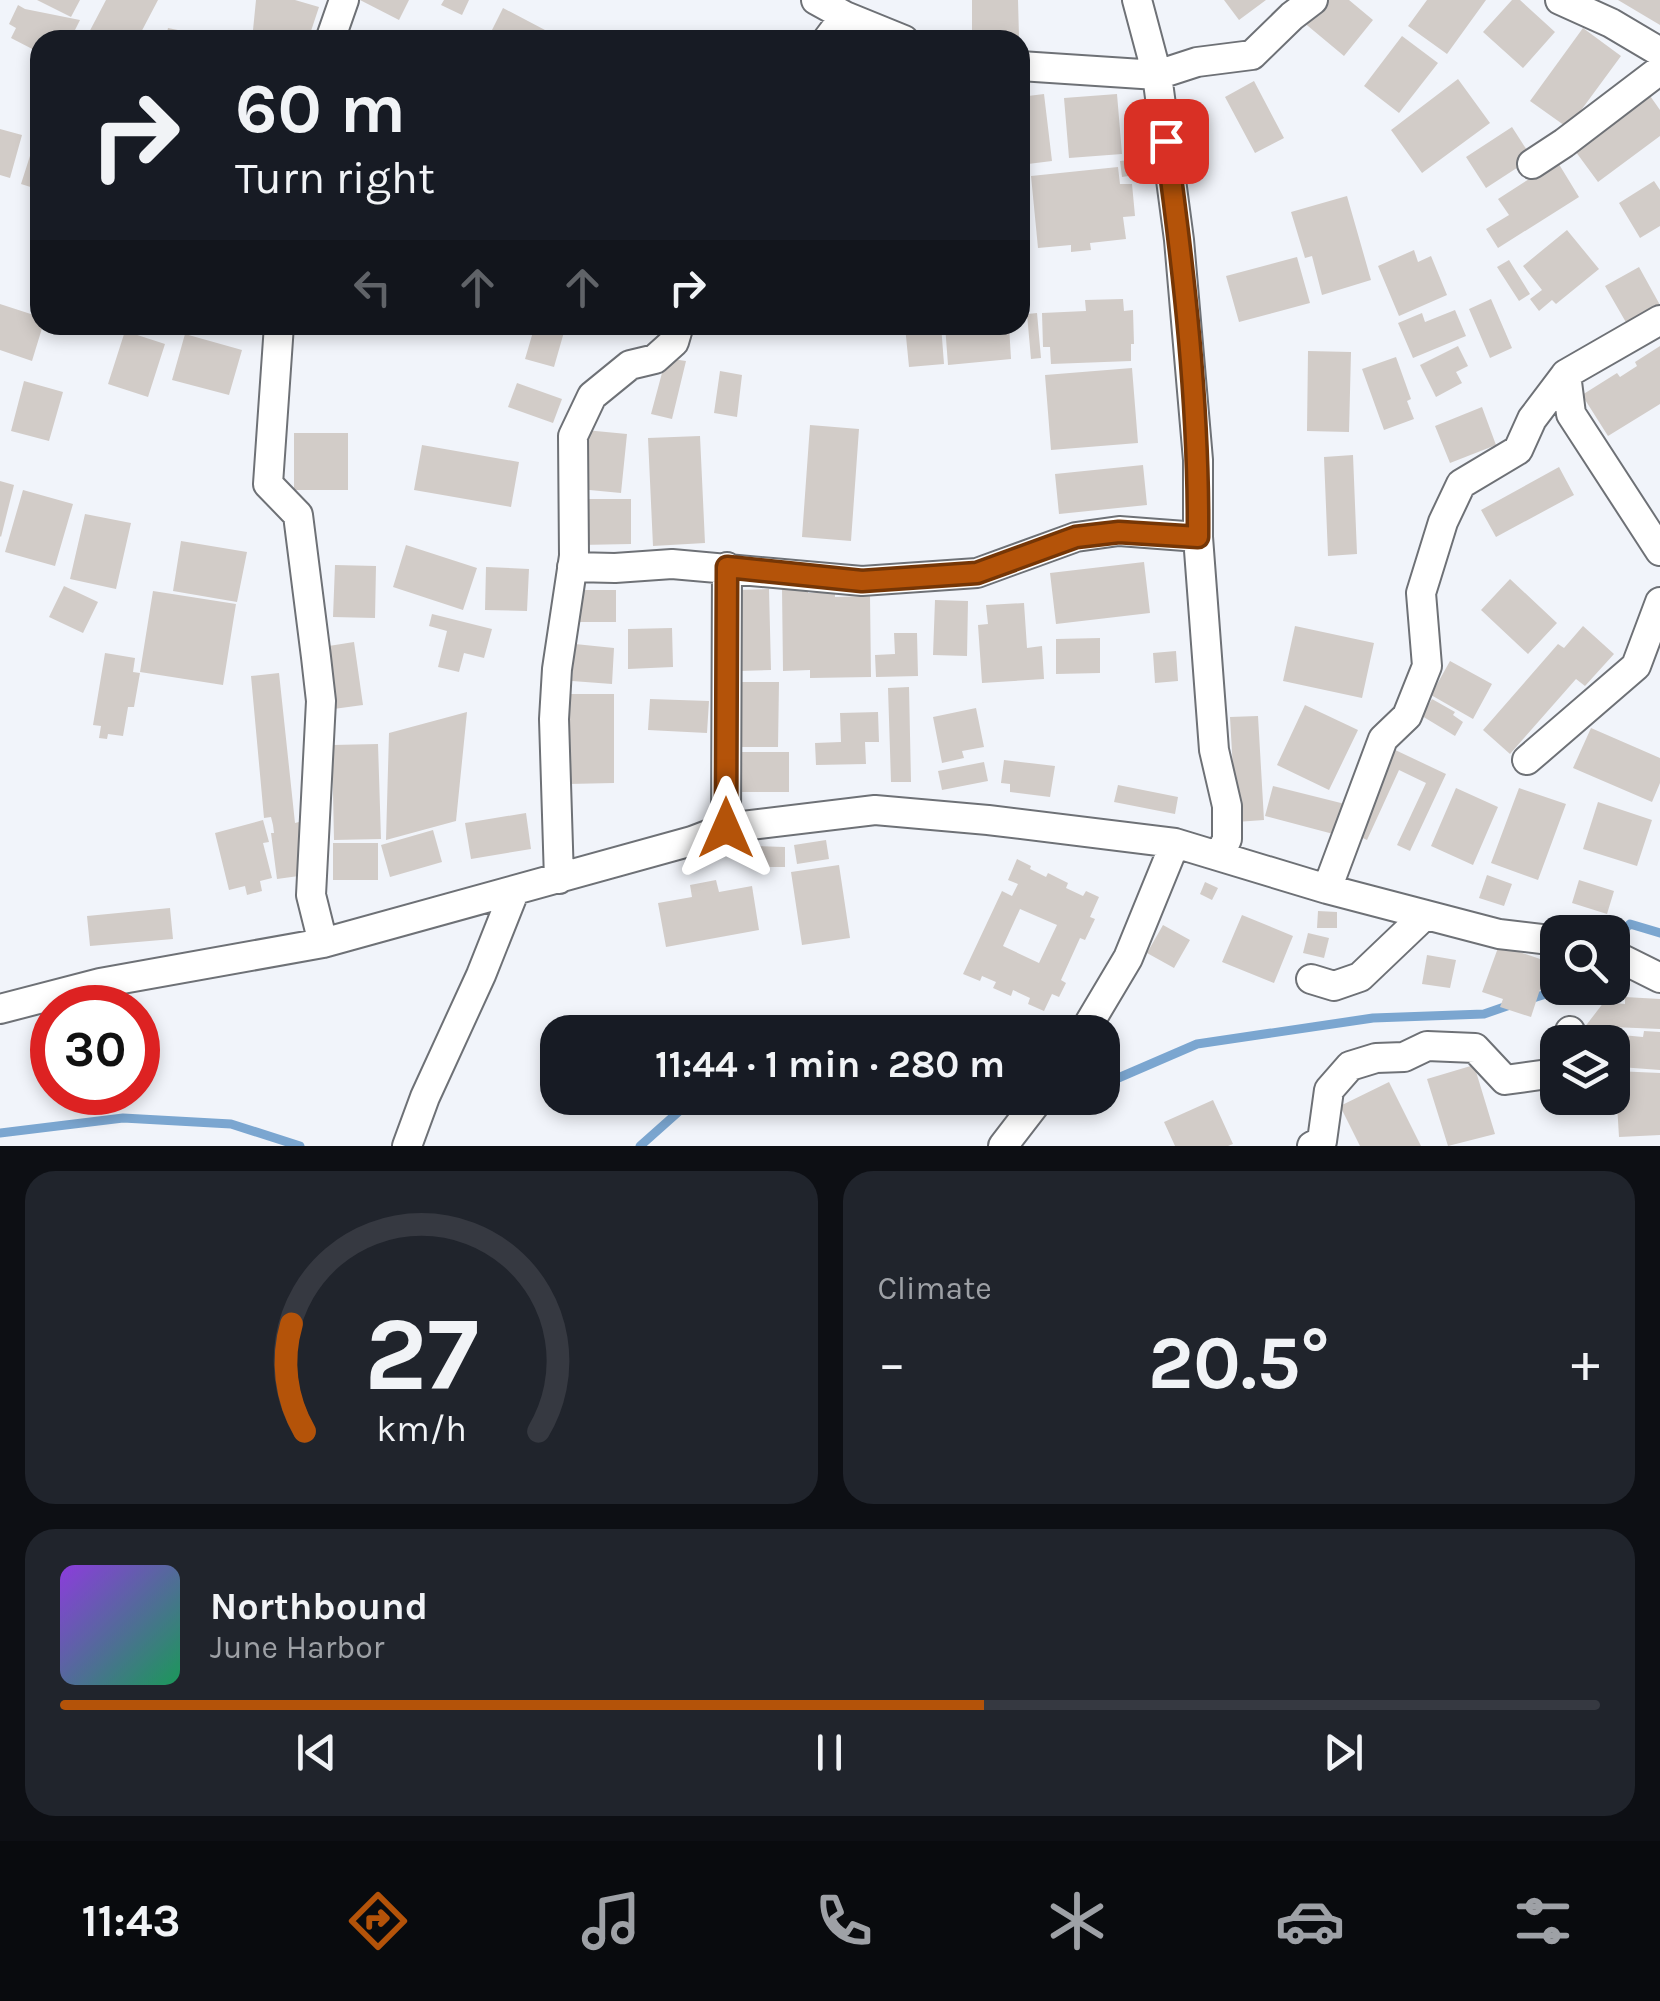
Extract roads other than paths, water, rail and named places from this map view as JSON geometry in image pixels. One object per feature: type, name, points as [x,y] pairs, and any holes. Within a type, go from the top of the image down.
[{"type":"street","points":[[334,30],[344,0]]},
{"type":"street","points":[[816,0],[879,30]]},
{"type":"street","points":[[1136,0],[1157,74],[1182,276],[1198,460],[1198,537],[1214,750],[1226,806],[1227,839],[1220,855]]},
{"type":"street","points":[[1030,67],[1157,74],[1197,62],[1252,54],[1313,0]]},
{"type":"street","points":[[1560,0],[1611,23],[1660,52]]},
{"type":"street","points":[[834,30],[845,16]]},
{"type":"street","points":[[1532,164],[1660,70]]},
{"type":"street","points":[[1327,889],[1383,739],[1406,716],[1427,666],[1421,593],[1443,522],[1462,484],[1518,450],[1532,419],[1566,374],[1660,320]]},
{"type":"street","points":[[278,335],[268,484],[298,516],[316,657],[321,701],[311,896],[324,943]]},
{"type":"street","points":[[558,879],[554,720],[556,669],[572,567],[573,436],[592,396],[630,365],[655,359],[674,342],[676,335]]},
{"type":"street","points":[[1566,374],[1571,414],[1660,551]]},
{"type":"street","points":[[572,567],[672,564],[862,581],[977,573],[1076,537],[1104,533],[1198,537]]},
{"type":"street","points":[[726,828],[727,567]]},
{"type":"street","points":[[1527,760],[1636,666],[1660,602]]},
{"type":"street","points":[[0,1009],[100,982],[324,943],[514,892],[726,828],[875,810],[1175,843],[1425,915],[1499,934],[1540,939]]},
{"type":"street","points":[[1094,1015],[1128,958],[1175,843]]},
{"type":"street","points":[[408,1146],[425,1097],[514,892]]},
{"type":"street","points":[[1310,979],[1334,986],[1360,977],[1425,915]]},
{"type":"street","points":[[1630,963],[1660,978]]},
{"type":"street","points":[[1312,1146],[1322,1141],[1329,1090],[1350,1066],[1376,1058],[1404,1057],[1427,1046],[1475,1048],[1505,1080],[1540,1075]]},
{"type":"street","points":[[1003,1146],[1027,1115]]},
{"type":"waterway","points":[[1630,924],[1660,933]]},
{"type":"waterway","points":[[1530,999],[1540,996]]},
{"type":"waterway","points":[[1120,1077],[1197,1044],[1373,1018],[1484,1014],[1510,1005]]},
{"type":"waterway","points":[[640,1146],[675,1115]]},
{"type":"waterway","points":[[0,1133],[123,1118],[231,1124],[300,1146]]}]
